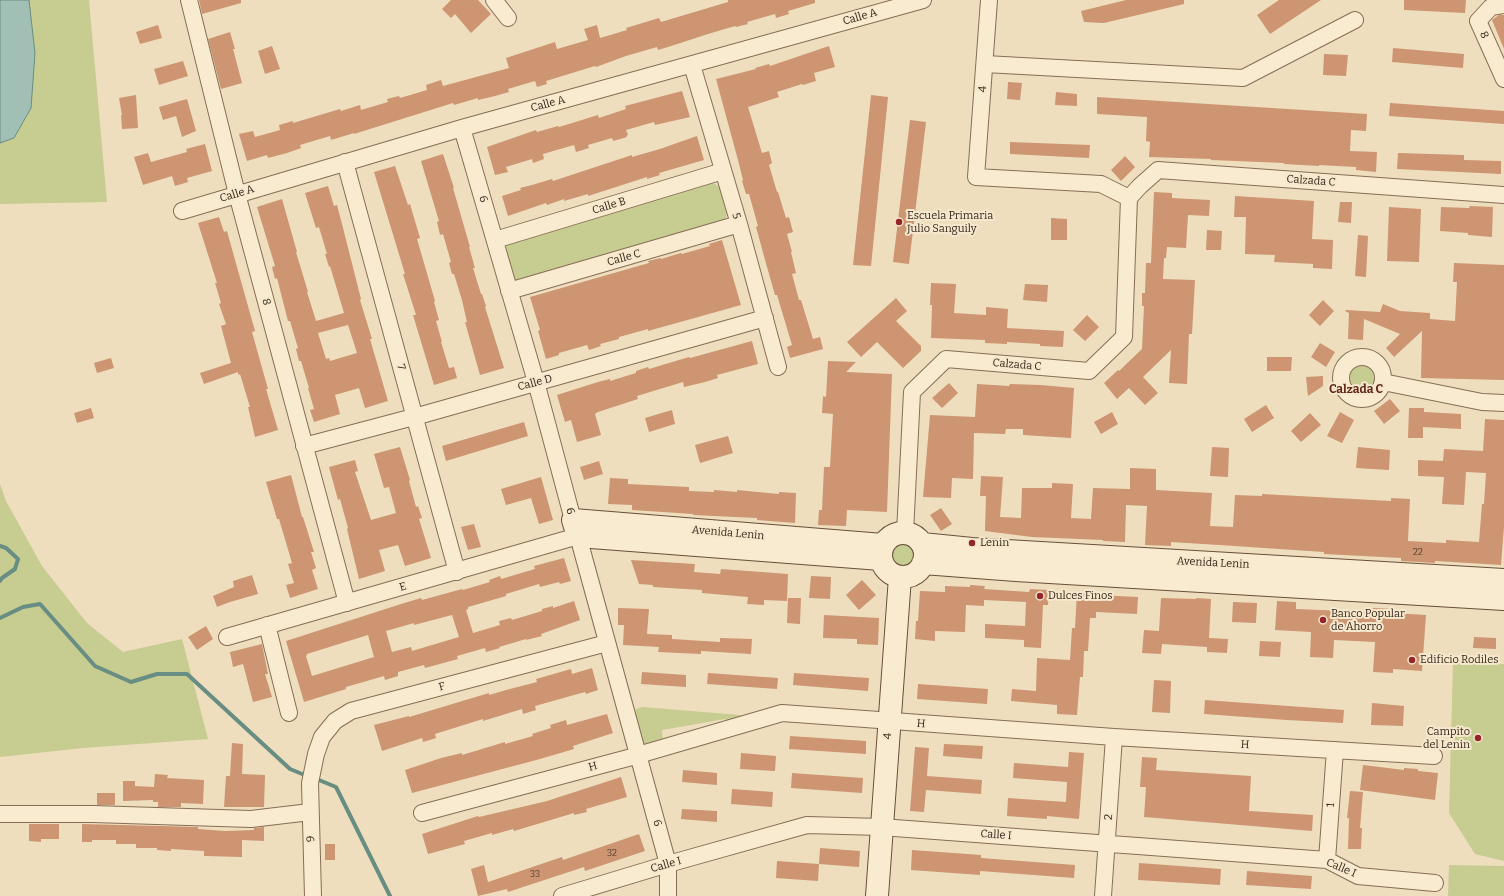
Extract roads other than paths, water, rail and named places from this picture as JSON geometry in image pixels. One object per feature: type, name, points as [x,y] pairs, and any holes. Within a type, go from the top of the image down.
[{"type":"street","name":"8","points":[[189,0],[304,446],[347,603]]},
{"type":"street","points":[[494,0],[508,18]]},
{"type":"street","name":"4","points":[[989,0],[976,178],[1101,184],[1129,198]]},
{"type":"street","name":"Calle A","points":[[182,211],[462,128],[692,65],[916,1]]},
{"type":"street","name":"8","points":[[1504,5],[1491,7],[1478,21],[1504,79]]},
{"type":"street","points":[[985,64],[1244,78],[1355,20]]},
{"type":"street","name":"5","points":[[692,65],[739,224],[778,367]]},
{"type":"street","name":"6","points":[[462,128],[536,382],[668,864],[668,896]]},
{"type":"street","name":"7","points":[[345,162],[457,572]]},
{"type":"street","name":"Calzada C","points":[[916,546],[912,392],[946,359],[1089,371],[1124,337],[1129,198],[1158,170],[1504,195]]},
{"type":"street","name":"Calle B","points":[[495,240],[723,171]]},
{"type":"street","name":"Calle C","points":[[509,291],[739,224]]},
{"type":"street","name":"Calle D","points":[[304,446],[765,318]]},
{"type":"street","points":[[1382,382],[1482,402],[1504,403]]},
{"type":"street","name":"Avenida Lenin","points":[[575,528],[882,552]]},
{"type":"street","name":"E","points":[[227,637],[457,572],[575,528]]},
{"type":"street","points":[[892,535],[916,546],[919,569],[914,574],[900,577],[887,571],[882,552],[887,539],[892,535]]},
{"type":"street","name":"Avenida Lenin","points":[[916,546],[1504,580]]},
{"type":"street","name":"Avenida Lenin","points":[[916,546],[1032,571],[1504,599]]},
{"type":"street","name":"4","points":[[877,896],[900,577]]},
{"type":"street","points":[[267,625],[289,713]]},
{"type":"street","name":"F","points":[[311,777],[316,754],[322,737],[335,721],[351,711],[607,643]]},
{"type":"street","name":"H","points":[[422,813],[638,755],[782,713],[1114,737],[1434,756]]},
{"type":"street","name":"2","points":[[1103,896],[1114,737]]},
{"type":"street","name":"1","points":[[1327,860],[1335,750]]},
{"type":"street","name":"9","points":[[311,777],[310,812],[313,896]]},
{"type":"street","points":[[0,814],[94,814],[251,819],[310,812]]},
{"type":"street","name":"Calle I","points":[[562,896],[668,864],[807,825],[881,827],[1327,860],[1358,876],[1435,883]]},
{"type":"water","points":[[0,0],[29,0],[35,53],[31,108],[14,138],[0,143]]},
{"type":"waterway","points":[[0,546],[6,548],[18,559],[15,569],[0,581]]},
{"type":"waterway","points":[[0,618],[23,607],[40,604],[95,666],[131,682],[157,674],[187,674],[290,769],[307,776]]},
{"type":"waterway","points":[[314,778],[336,787],[390,896]]},
{"type":"place","name":"Escuela Primaria Julio Sanguily","points":[[899,222]]},
{"type":"place","name":"Lenin","points":[[972,543]]},
{"type":"place","name":"Dulces Finos","points":[[1040,596]]},
{"type":"place","name":"Banco Popular de Ahorro","points":[[1323,620]]},
{"type":"place","name":"Edificio Rodiles","points":[[1412,660]]},
{"type":"place","name":"Campito del Lenin","points":[[1478,738]]},
{"type":"district","name":"Calzada C","points":[[1356,390]]}]
